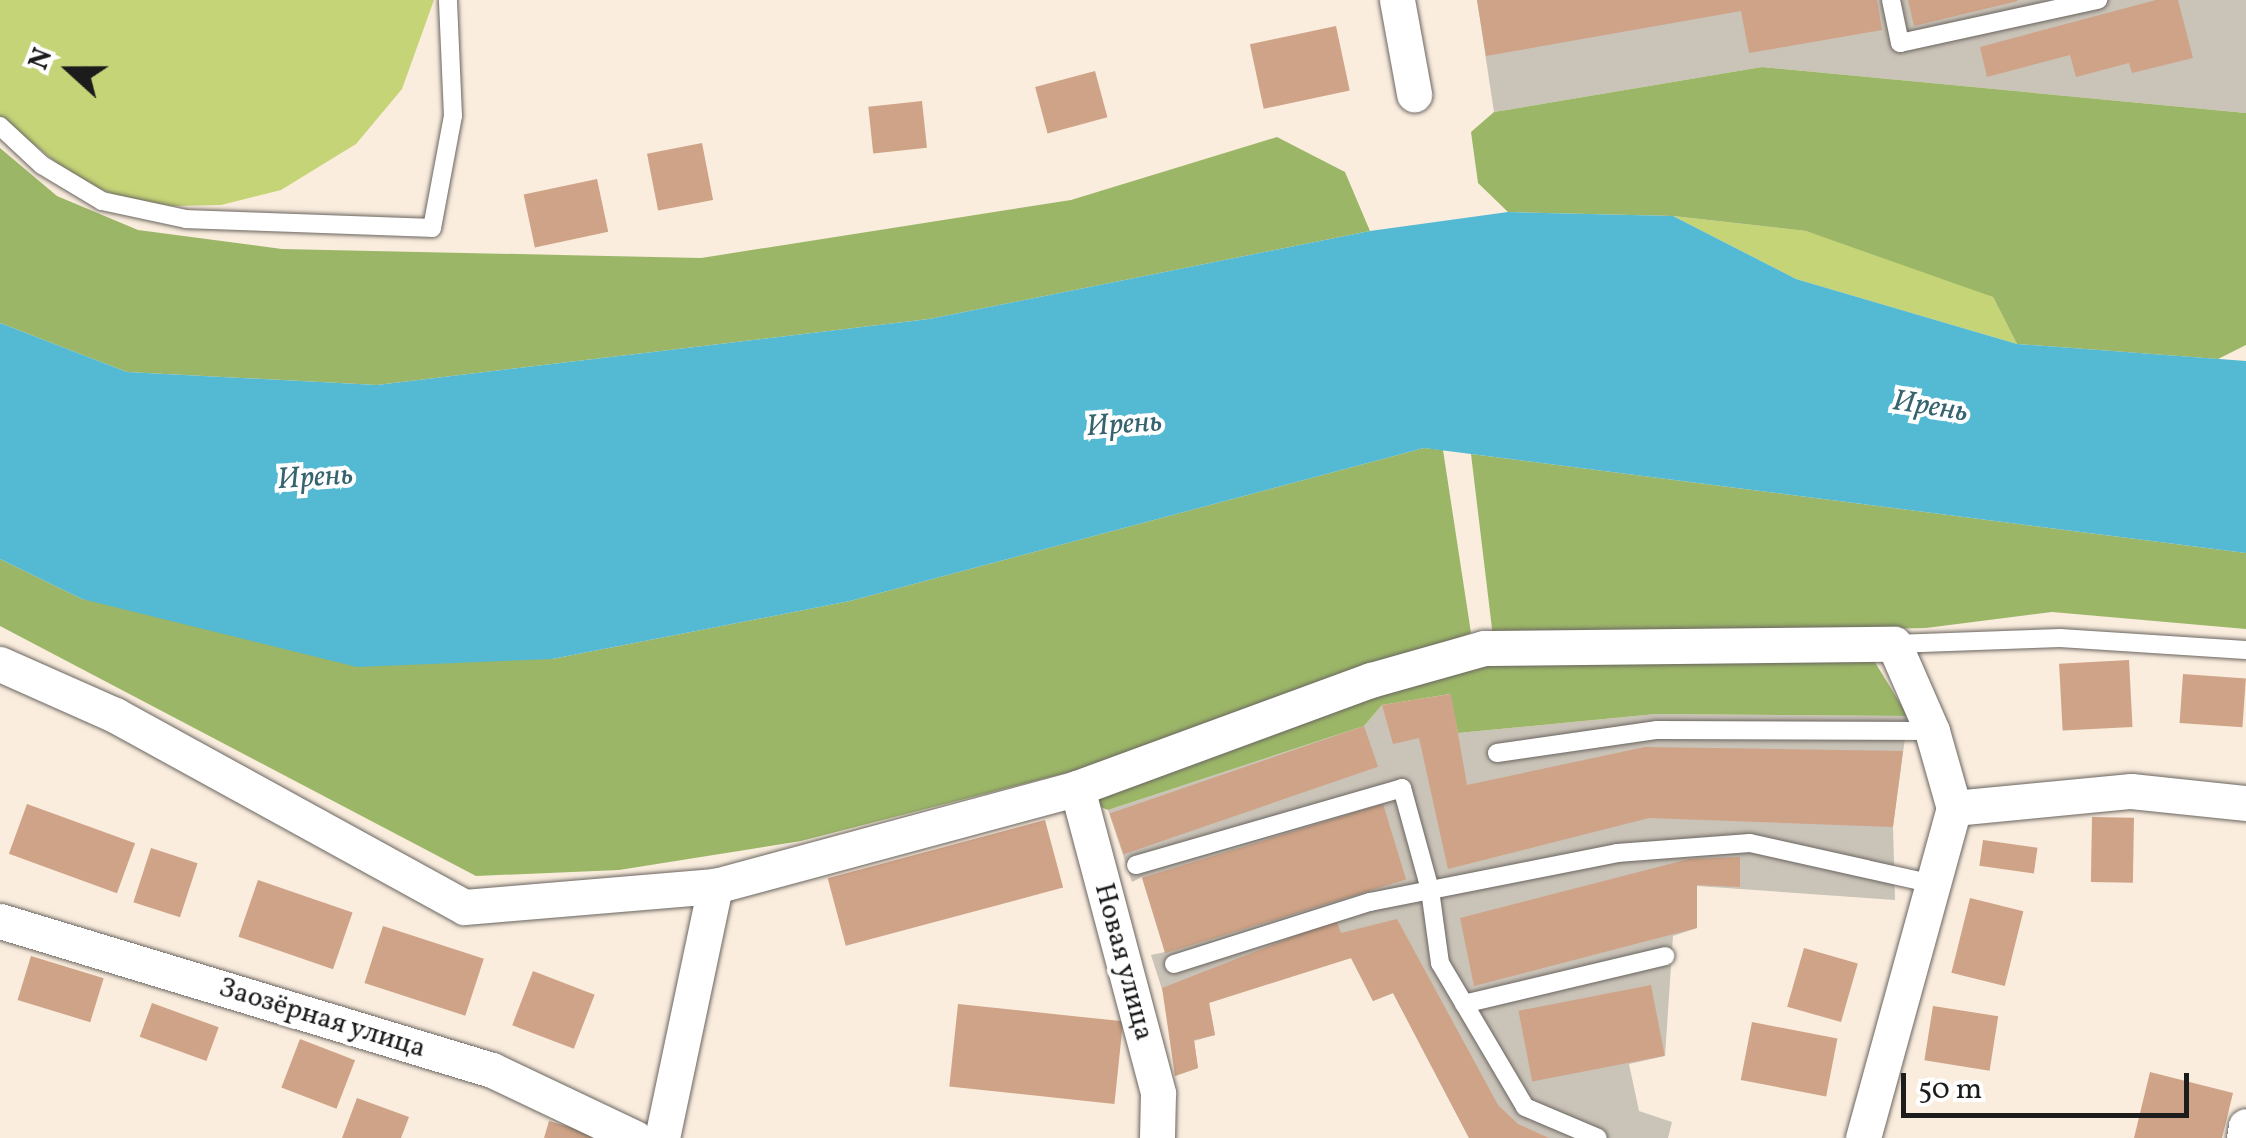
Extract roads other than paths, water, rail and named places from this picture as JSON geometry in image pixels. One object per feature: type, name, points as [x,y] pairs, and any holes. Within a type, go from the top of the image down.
[{"type":"street","points":[[1396,0],[1414,94]]},
{"type":"street","points":[[0,664],[115,715],[464,907],[715,886],[1076,788],[1371,680],[1484,648],[1894,644],[1932,730],[1954,808],[1862,1138]]},
{"type":"street","name":"Новая улица","points":[[1076,788],[1158,1093],[1157,1138]]},
{"type":"street","points":[[1954,808],[2131,791],[2246,804]]},
{"type":"street","points":[[662,1138],[715,886]]},
{"type":"street","name":"Заозёрная улица","points":[[0,921],[492,1070],[635,1138]]},
{"type":"street","points":[[2244,1138],[2246,1126]]},
{"type":"lane","points":[[0,126],[42,165],[102,202],[186,219],[432,228],[453,116],[448,0]]},
{"type":"lane","points":[[1891,0],[1900,43],[2098,0]]},
{"type":"lane","points":[[1894,644],[2060,638],[2246,650]]},
{"type":"lane","points":[[1497,753],[1657,730],[1932,730]]},
{"type":"lane","points":[[1136,865],[1402,788],[1430,890],[1440,963],[1525,1107],[1598,1138]]},
{"type":"lane","points":[[1174,964],[1370,902],[1617,853],[1750,843],[1933,884]]},
{"type":"lane","points":[[1464,1004],[1665,956]]},
{"type":"water","name":"Ирень","points":[[1508,212],[1673,216],[1796,279],[2017,344],[2246,361],[2246,553],[1424,448],[850,601],[552,659],[357,667],[82,599],[0,559],[0,323],[127,372],[377,385],[929,319],[1370,231]]}]
